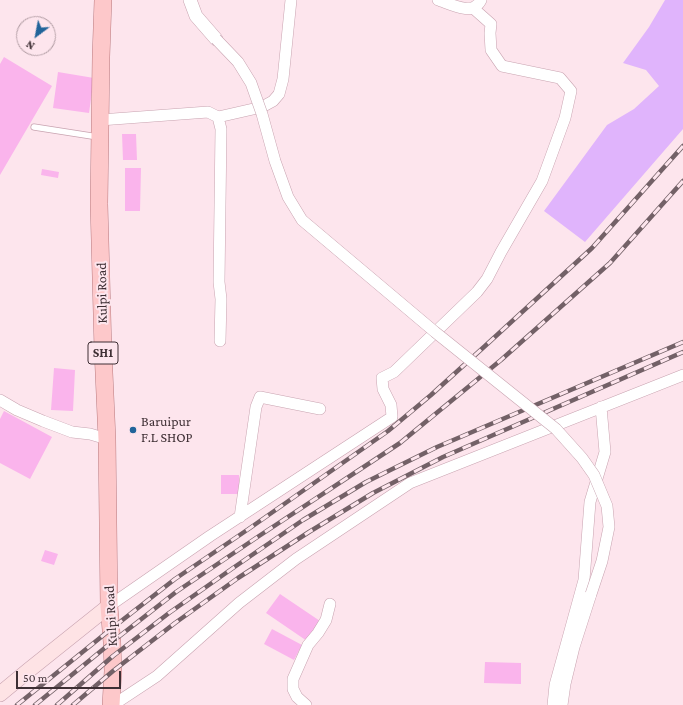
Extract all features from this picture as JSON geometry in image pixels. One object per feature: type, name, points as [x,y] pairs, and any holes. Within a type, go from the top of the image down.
[{"type":"main road","name":"Kulpi Road","points":[[103,0],[101,28],[100,120],[103,138],[99,204],[107,438],[109,606],[113,671],[112,705]]},
{"type":"main road","points":[[0,694],[109,606]]},
{"type":"street","points":[[190,0],[196,16],[238,62],[251,83],[288,197],[302,220],[435,332],[556,429],[582,458],[594,475],[607,506],[609,527],[602,561],[574,647],[565,684],[562,705]]},
{"type":"street","points":[[100,120],[208,112],[218,117],[262,107],[273,101],[279,94],[283,79],[291,0]]},
{"type":"street","points":[[109,606],[210,536],[392,417],[391,405],[383,388],[382,378],[394,372],[477,292],[487,278],[542,182],[565,118],[571,91],[560,78],[502,66],[491,50],[491,24],[477,4],[469,9],[438,0]]},
{"type":"street","points":[[218,117],[221,129],[219,282],[221,299],[220,341]]},
{"type":"street","points":[[112,705],[157,676],[239,603],[296,558],[410,483],[683,375]]},
{"type":"street","points":[[240,516],[256,407],[260,397],[320,409]]},
{"type":"street","points":[[0,400],[43,422],[72,432],[107,438]]},
{"type":"street","points":[[553,705],[555,685],[584,580],[590,502],[605,452],[601,407]]},
{"type":"street","points":[[306,705],[297,697],[293,689],[294,680],[308,645],[318,634],[326,620],[330,604]]},
{"type":"lane","points":[[34,127],[103,138]]},
{"type":"shaded area","points":[[665,0],[683,0],[683,129],[585,242],[544,211],[607,125],[634,109],[659,86],[646,70],[623,63],[649,27]]},
{"type":"building","points":[[4,57],[52,86],[0,175],[0,64]]},
{"type":"building","points":[[58,72],[94,78],[89,113],[53,108]]},
{"type":"building","points":[[122,134],[136,134],[137,160],[123,160]]},
{"type":"building","points":[[125,168],[141,168],[140,211],[125,211]]},
{"type":"building","points":[[42,169],[59,172],[58,178],[41,175]]},
{"type":"building","points":[[54,368],[75,370],[73,411],[51,410]]},
{"type":"building","points":[[4,411],[52,437],[30,479],[0,463],[0,419]]},
{"type":"building","points":[[221,475],[239,475],[239,494],[221,494]]},
{"type":"building","points":[[45,550],[58,554],[54,565],[41,561]]},
{"type":"building","points":[[280,594],[320,621],[307,641],[266,613]]},
{"type":"building","points":[[272,629],[302,645],[294,660],[264,644]]},
{"type":"building","points":[[485,662],[521,663],[521,684],[484,683]]},
{"type":"railway","points":[[17,705],[175,579],[388,431],[431,395],[592,248],[683,146]]},
{"type":"railway","points":[[35,705],[176,592],[400,443],[501,360],[610,263],[683,181]]},
{"type":"railway","points":[[57,705],[113,656],[169,613],[303,520],[366,482],[437,447],[683,342]]},
{"type":"railway","points":[[73,705],[113,671],[175,623],[238,578],[373,493],[443,457],[683,352]]},
{"type":"place","name":"Baruipur F.L SHOP","points":[[133,430]]}]
